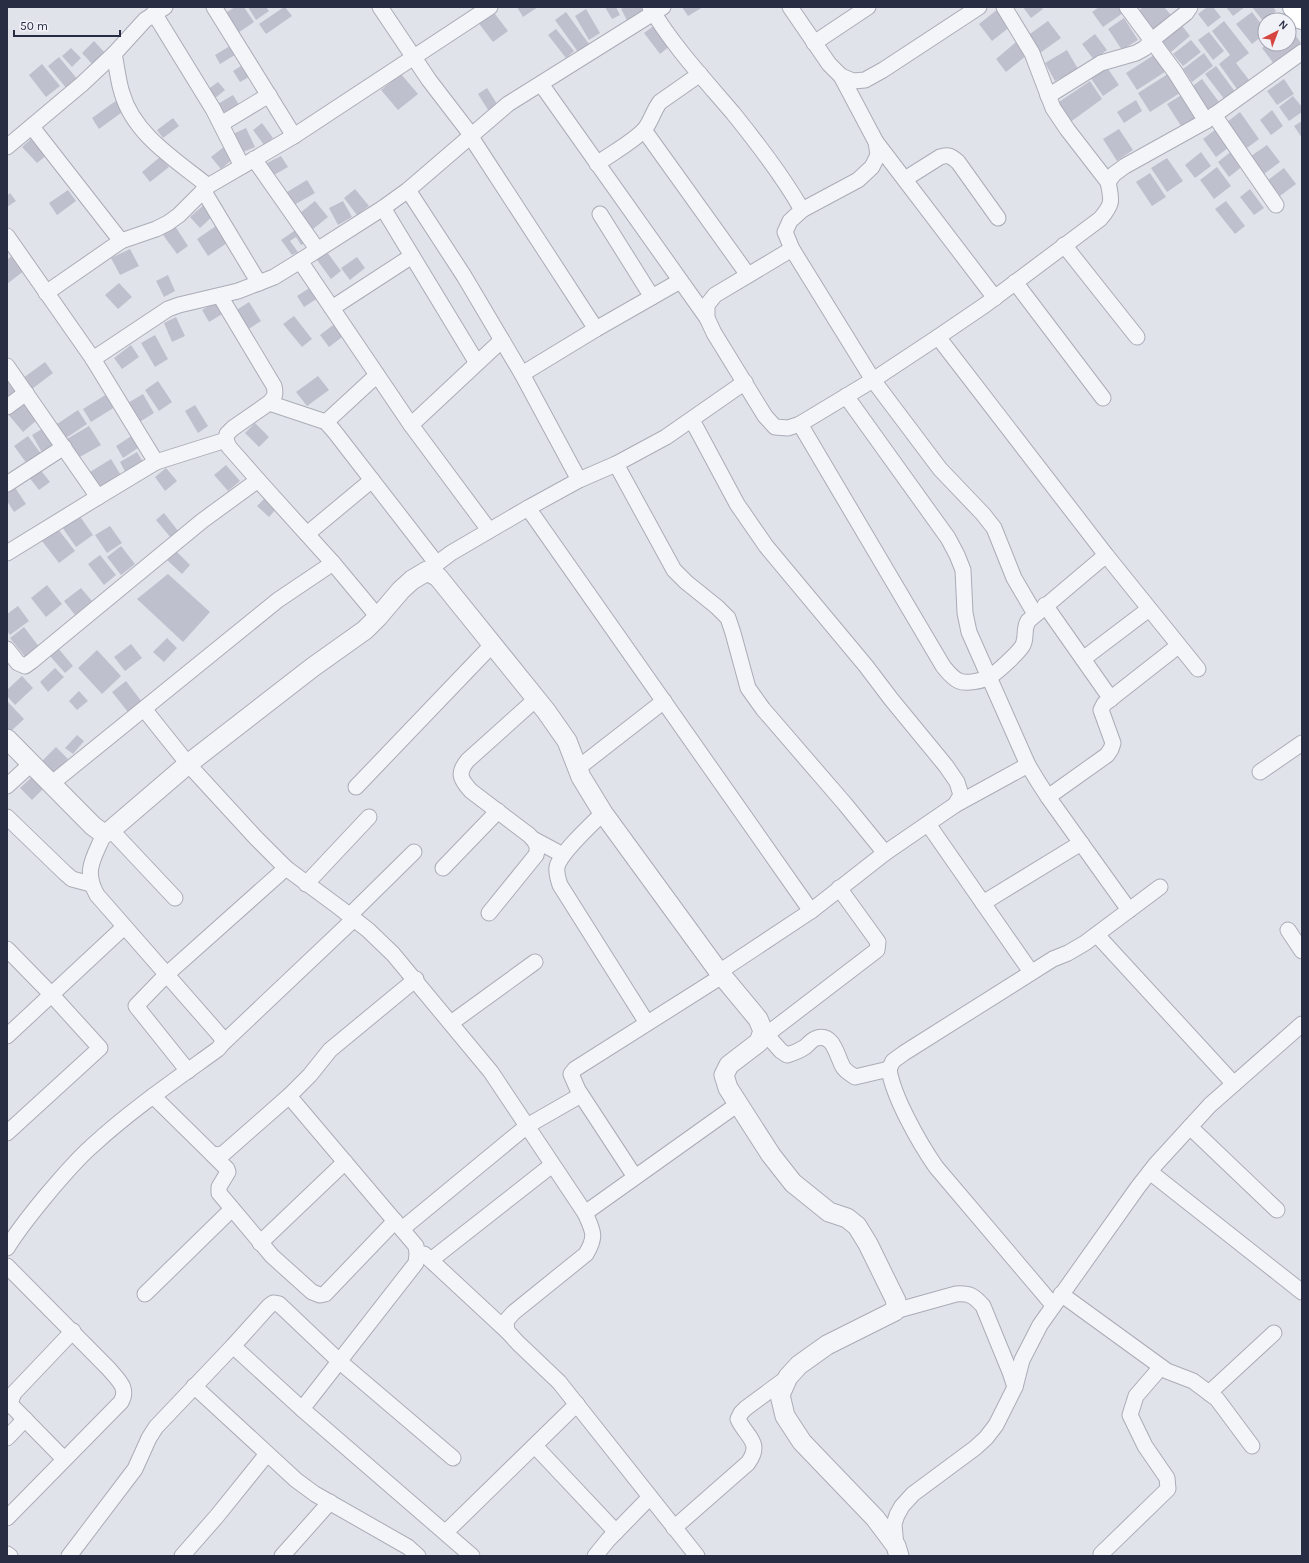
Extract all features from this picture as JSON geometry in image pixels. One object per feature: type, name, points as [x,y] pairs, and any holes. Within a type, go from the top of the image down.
[{"type":"main road","points":[[1294,7],[1302,18]]},
{"type":"street","points":[[214,7],[294,136]]},
{"type":"street","points":[[380,7],[414,58],[471,136],[596,329]]},
{"type":"street","points":[[46,294],[121,241],[156,229],[168,223],[179,215],[205,188],[294,136],[490,7]]},
{"type":"street","points":[[790,7],[829,64],[841,76],[876,142],[995,298]]},
{"type":"street","points":[[814,43],[868,7]]},
{"type":"street","points":[[841,76],[853,81],[864,80],[883,70],[979,7]]},
{"type":"street","points":[[541,84],[707,318],[714,333],[765,416],[774,427],[788,428],[800,424],[873,380],[995,298],[1100,218],[1110,207],[1111,195],[1108,182],[1067,129],[1053,108],[1032,53],[1004,7]]},
{"type":"street","points":[[1127,7],[1276,205]]},
{"type":"street","points":[[1048,96],[1101,63],[1136,53],[1145,48],[1152,40],[1186,13],[1190,7]]},
{"type":"street","points":[[93,359],[168,309],[238,291],[274,276],[300,261],[383,208],[408,190],[508,104],[656,9],[676,44],[765,154],[791,190],[802,210]]},
{"type":"street","points":[[7,147],[32,127],[114,54],[145,20],[159,10],[221,124],[248,163],[317,249]]},
{"type":"street","points":[[1108,182],[1114,174],[1125,166],[1210,118],[1302,52]]},
{"type":"street","points":[[114,54],[122,94],[138,123],[151,139],[205,188],[259,283]]},
{"type":"street","points":[[597,164],[644,130],[660,102],[700,74]]},
{"type":"street","points":[[221,124],[269,95]]},
{"type":"street","points":[[32,127],[121,241]]},
{"type":"street","points":[[644,130],[748,275]]},
{"type":"street","points":[[876,142],[878,155],[872,167],[868,171],[858,180],[802,210],[790,221],[785,232],[792,249],[873,380],[940,470],[984,514],[994,528],[1014,578],[1083,659],[1111,698]]},
{"type":"street","points":[[904,180],[940,157],[945,155],[951,156],[958,162],[998,218]]},
{"type":"street","points":[[408,190],[464,276],[502,340],[579,480]]},
{"type":"street","points":[[383,208],[477,363]]},
{"type":"street","points":[[600,214],[652,297]]},
{"type":"street","points":[[7,236],[46,294],[93,359],[156,462]]},
{"type":"street","points":[[1064,245],[1137,337]]},
{"type":"street","points":[[707,318],[707,304],[714,295],[792,249]]},
{"type":"street","points":[[332,308],[412,256]]},
{"type":"street","points":[[300,261],[411,425],[489,530]]},
{"type":"street","points":[[522,374],[596,329],[680,281]]},
{"type":"street","points":[[1015,282],[1103,398]]},
{"type":"street","points":[[220,296],[274,386],[276,393],[274,398],[269,403],[233,428],[228,434],[226,440],[229,447],[333,563],[378,617]]},
{"type":"street","points":[[938,337],[1148,609],[1198,669]]},
{"type":"street","points":[[411,425],[502,340]]},
{"type":"street","points":[[7,366],[98,497]]},
{"type":"street","points":[[326,422],[377,375]]},
{"type":"street","points":[[222,1044],[222,1038],[124,927],[97,895],[91,884],[91,865],[107,832],[188,764],[313,667],[365,630],[412,580],[451,553],[489,530],[579,480],[616,464],[666,436],[692,420],[745,382]]},
{"type":"street","points":[[7,407],[26,393]]},
{"type":"street","points":[[846,396],[948,538],[963,570],[965,613],[969,632],[1028,765],[1048,798],[1129,910]]},
{"type":"street","points":[[269,403],[326,422],[334,431],[372,480],[438,577],[536,698],[567,741],[590,793],[603,813],[720,974],[758,1019],[765,1033],[781,1051],[788,1054],[794,1053],[804,1048],[815,1038],[821,1037],[827,1038],[833,1045],[848,1073],[856,1077],[889,1069]]},
{"type":"street","points":[[692,420],[737,504],[766,546],[866,666],[946,766],[957,782],[961,794],[955,805]]},
{"type":"street","points":[[800,424],[943,666],[958,681],[966,683],[989,677],[1020,650],[1024,643],[1024,628],[1028,621],[1106,555]]},
{"type":"street","points":[[7,554],[156,462],[226,440]]},
{"type":"street","points":[[7,484],[64,447]]},
{"type":"street","points":[[616,464],[674,570],[728,618],[734,633],[748,688],[763,709],[885,853]]},
{"type":"street","points":[[7,649],[18,663],[25,666],[32,662],[196,525],[258,480]]},
{"type":"street","points":[[306,534],[372,480]]},
{"type":"street","points":[[528,508],[811,911]]},
{"type":"street","points":[[51,784],[278,600],[333,563]]},
{"type":"street","points":[[1083,659],[1148,609]]},
{"type":"street","points":[[356,787],[492,644]]},
{"type":"street","points":[[1048,798],[1107,755],[1111,749],[1113,743],[1101,710],[1104,704],[1178,646]]},
{"type":"street","points":[[536,698],[468,760],[460,774],[463,782],[471,791],[535,840],[563,855]]},
{"type":"street","points":[[578,768],[664,701]]},
{"type":"street","points":[[144,709],[188,764],[256,838],[286,868],[352,917],[393,954],[416,979],[490,1072],[585,1213],[593,1232],[592,1243],[586,1254],[513,1313],[506,1321],[507,1331]]},
{"type":"street","points":[[7,740],[93,826],[107,832],[175,898]]},
{"type":"street","points":[[1260,772],[1302,744]]},
{"type":"street","points":[[7,786],[31,764]]},
{"type":"street","points":[[635,1177],[573,1081],[571,1074],[575,1069],[647,1023],[811,911],[885,853],[955,805],[1028,765]]},
{"type":"street","points":[[443,868],[498,811]]},
{"type":"street","points":[[603,813],[563,855],[557,865],[556,875],[560,885],[647,1023]]},
{"type":"street","points":[[7,817],[72,879],[91,884]]},
{"type":"street","points":[[306,884],[369,817]]},
{"type":"street","points":[[928,824],[1031,972]]},
{"type":"street","points":[[489,913],[536,855],[538,847],[535,840]]},
{"type":"street","points":[[983,903],[1080,843]]},
{"type":"street","points":[[7,1248],[25,1221],[77,1161],[93,1145],[153,1096],[218,1049],[352,917],[414,852]]},
{"type":"street","points":[[188,1071],[136,1006],[166,975],[286,868]]},
{"type":"street","points":[[1160,887],[1076,949],[1052,959],[904,1053],[893,1061],[889,1069],[892,1083],[905,1111],[924,1150],[936,1167],[1057,1300],[1167,1371],[1193,1381],[1217,1399],[1252,1446]]},
{"type":"street","points":[[839,888],[878,942],[877,950],[765,1033],[759,1042],[729,1065],[724,1075],[728,1088],[738,1104],[771,1155],[793,1183],[829,1212],[847,1218],[857,1226],[868,1244],[896,1301],[895,1311]]},
{"type":"street","points":[[7,1036],[124,927]]},
{"type":"street","points":[[1288,930],[1302,951]]},
{"type":"street","points":[[1097,934],[1234,1084]]},
{"type":"street","points":[[7,949],[51,994],[100,1048],[7,1133]]},
{"type":"street","points":[[451,1022],[535,962]]},
{"type":"street","points":[[213,1155],[217,1156],[223,1154],[289,1096],[310,1075],[330,1050],[416,979]]},
{"type":"street","points":[[898,1551],[894,1524],[902,1506],[913,1494],[975,1448],[986,1438],[996,1425],[1015,1387],[1022,1360],[1032,1340],[1057,1300],[1150,1172],[1210,1105],[1302,1024]]},
{"type":"street","points":[[153,1096],[227,1169],[228,1172],[218,1190],[260,1243],[272,1256],[312,1292],[320,1295],[325,1294],[398,1225],[527,1126],[581,1095]]},
{"type":"street","points":[[289,1096],[416,1246],[559,1382],[697,1556]]},
{"type":"street","points":[[585,1213],[738,1104]]},
{"type":"street","points":[[1190,1127],[1277,1210]]},
{"type":"street","points":[[260,1243],[345,1162]]},
{"type":"street","points":[[431,1260],[552,1165]]},
{"type":"street","points":[[1150,1172],[1302,1292]]},
{"type":"street","points":[[145,1294],[232,1209]]},
{"type":"street","points":[[302,1409],[416,1263],[418,1254],[416,1246]]},
{"type":"street","points":[[7,1266],[109,1369],[123,1385],[125,1391],[121,1402],[7,1518]]},
{"type":"street","points":[[674,1528],[748,1463],[754,1454],[754,1446],[738,1419],[746,1408],[788,1377],[798,1365],[827,1344],[895,1311],[956,1294],[966,1293],[976,1298],[983,1306],[1015,1387]]},
{"type":"street","points":[[69,1556],[136,1469],[149,1438],[156,1427],[273,1303],[279,1304],[339,1361],[453,1458]]},
{"type":"street","points":[[64,1459],[8,1402],[14,1393],[73,1331]]},
{"type":"street","points":[[1209,1393],[1274,1333]]},
{"type":"street","points":[[233,1346],[302,1409],[472,1556]]},
{"type":"street","points":[[1101,1554],[1168,1489],[1167,1478],[1145,1446],[1130,1414],[1136,1396],[1161,1367]]},
{"type":"street","points":[[788,1377],[780,1395],[785,1416],[802,1442],[875,1518],[898,1551]]},
{"type":"street","points":[[194,1386],[296,1480],[330,1502],[408,1547],[418,1556]]},
{"type":"street","points":[[446,1532],[577,1404]]},
{"type":"street","points":[[7,1438],[25,1419]]},
{"type":"street","points":[[534,1446],[616,1532]]},
{"type":"street","points":[[182,1556],[217,1516],[267,1454]]},
{"type":"street","points":[[595,1556],[650,1497]]},
{"type":"street","points":[[282,1556],[330,1502]]},
{"type":"building","points":[[235,7],[244,7],[254,22],[235,35],[222,15]]},
{"type":"building","points":[[248,7],[266,7],[269,11],[256,20]]},
{"type":"building","points":[[284,7],[292,16],[266,34],[259,24]]},
{"type":"building","points":[[517,7],[538,7],[523,17]]},
{"type":"building","points":[[605,7],[616,7],[620,15],[612,19]]},
{"type":"building","points":[[625,7],[643,7],[647,15],[629,24],[621,9]]},
{"type":"building","points":[[682,7],[703,7],[688,16]]},
{"type":"building","points":[[1023,7],[1041,7],[1043,9],[1031,18]]},
{"type":"building","points":[[1099,7],[1119,7],[1123,13],[1103,27],[1092,12]]},
{"type":"building","points":[[1143,7],[1164,7],[1171,15],[1151,31],[1136,13]]},
{"type":"building","points":[[1207,7],[1213,7],[1221,17],[1208,27],[1198,14]]},
{"type":"building","points":[[1226,7],[1245,7],[1233,16]]},
{"type":"building","points":[[1252,7],[1273,7],[1276,11],[1257,12],[1257,13]]},
{"type":"building","points":[[586,9],[600,33],[589,40],[575,16]]},
{"type":"building","points":[[998,9],[1011,26],[992,41],[979,24]]},
{"type":"building","points":[[492,10],[508,31],[493,42],[477,21]]},
{"type":"building","points":[[566,12],[589,44],[578,52],[555,20]]},
{"type":"building","points":[[1252,12],[1257,19],[1257,40],[1252,44],[1236,24]]},
{"type":"building","points":[[1124,18],[1138,40],[1122,50],[1108,29]]},
{"type":"building","points":[[1048,21],[1061,38],[1040,53],[1027,36]]},
{"type":"building","points":[[1224,21],[1249,53],[1236,63],[1249,80],[1237,89],[1219,64],[1230,55],[1212,31]]},
{"type":"building","points":[[1180,23],[1190,36],[1171,52],[1160,38]]},
{"type":"building","points":[[655,25],[670,46],[660,54],[644,33]]},
{"type":"building","points":[[556,29],[574,51],[566,58],[548,35]]},
{"type":"building","points":[[1209,32],[1224,51],[1213,60],[1198,40]]},
{"type":"building","points":[[1095,34],[1107,50],[1094,60],[1082,44]]},
{"type":"building","points":[[1297,38],[1301,43],[1297,46]]},
{"type":"building","points":[[1191,40],[1201,52],[1183,66],[1173,54]]},
{"type":"building","points":[[94,41],[106,54],[93,65],[82,53]]},
{"type":"building","points":[[1016,42],[1027,55],[1006,72],[996,59]]},
{"type":"building","points":[[230,46],[235,55],[220,64],[215,55]]},
{"type":"building","points":[[71,48],[81,58],[72,67],[62,56]]},
{"type":"building","points":[[1067,50],[1078,69],[1055,81],[1045,63]]},
{"type":"building","points":[[1265,52],[1289,52],[1274,64]]},
{"type":"building","points":[[1157,53],[1168,70],[1137,90],[1126,73]]},
{"type":"building","points":[[1204,53],[1213,66],[1192,82],[1183,69]]},
{"type":"building","points":[[59,57],[78,80],[67,89],[48,66]]},
{"type":"building","points":[[42,64],[60,86],[46,97],[29,75]]},
{"type":"building","points":[[244,64],[251,76],[240,82],[233,71]]},
{"type":"building","points":[[1106,66],[1119,85],[1103,96],[1090,77]]},
{"type":"building","points":[[1216,66],[1236,93],[1225,100],[1205,74]]},
{"type":"building","points":[[1171,72],[1183,91],[1150,112],[1138,93]]},
{"type":"building","points":[[401,74],[418,94],[398,110],[381,90]]},
{"type":"building","points":[[1202,79],[1219,102],[1207,111],[1190,88]]},
{"type":"building","points":[[1284,79],[1294,94],[1277,105],[1267,91]]},
{"type":"building","points":[[1090,81],[1102,99],[1069,123],[1056,104]]},
{"type":"building","points":[[218,82],[225,90],[214,99],[207,90]]},
{"type":"building","points":[[487,88],[497,104],[488,110],[478,94]]},
{"type":"building","points":[[1183,94],[1199,118],[1183,129],[1167,104]]},
{"type":"building","points":[[233,95],[241,108],[223,118],[216,105]]},
{"type":"building","points":[[1293,96],[1302,107],[1302,112],[1289,121],[1279,107]]},
{"type":"building","points":[[117,100],[125,110],[99,129],[92,118]]},
{"type":"building","points":[[1136,100],[1142,111],[1124,123],[1117,112]]},
{"type":"building","points":[[1272,110],[1283,126],[1271,135],[1260,120]]},
{"type":"building","points":[[1240,112],[1259,139],[1247,148],[1227,122]]},
{"type":"building","points":[[173,118],[179,126],[163,138],[157,130]]},
{"type":"building","points":[[1302,121],[1302,138],[1294,126]]},
{"type":"building","points":[[262,123],[273,138],[264,145],[253,130]]},
{"type":"building","points":[[1219,127],[1232,145],[1216,157],[1203,139]]},
{"type":"building","points":[[246,128],[255,147],[241,153],[233,134]]},
{"type":"building","points":[[1119,129],[1133,150],[1117,161],[1103,139]]},
{"type":"building","points":[[33,137],[48,154],[37,163],[22,147]]},
{"type":"building","points":[[1267,145],[1280,162],[1264,174],[1251,156]]},
{"type":"building","points":[[225,146],[235,157],[221,169],[211,157]]},
{"type":"building","points":[[1233,150],[1244,165],[1229,177],[1218,162]]},
{"type":"building","points":[[1201,152],[1211,166],[1195,178],[1185,165]]},
{"type":"building","points":[[281,156],[288,167],[274,175],[267,163]]},
{"type":"building","points":[[160,157],[169,167],[150,182],[142,172]]},
{"type":"building","points":[[1167,158],[1183,181],[1167,192],[1151,168]]},
{"type":"building","points":[[1217,167],[1231,186],[1214,199],[1200,180]]},
{"type":"building","points":[[1284,168],[1296,184],[1280,196],[1268,180]]},
{"type":"building","points":[[1150,173],[1166,197],[1152,206],[1136,182]]},
{"type":"building","points":[[307,180],[315,193],[294,205],[287,192]]},
{"type":"building","points":[[355,189],[369,206],[357,215],[344,198]]},
{"type":"building","points":[[1250,189],[1264,208],[1254,215],[1240,197]]},
{"type":"building","points":[[68,190],[76,201],[57,215],[49,203]]},
{"type":"building","points":[[10,193],[16,201],[7,207],[7,196]]},
{"type":"building","points":[[315,201],[328,217],[313,229],[300,213]]},
{"type":"building","points":[[343,201],[352,217],[338,225],[329,208]]},
{"type":"building","points":[[1226,201],[1245,226],[1235,234],[1215,209]]},
{"type":"building","points":[[206,203],[215,214],[200,228],[190,217]]},
{"type":"building","points":[[175,226],[188,246],[177,254],[163,235]]},
{"type":"building","points":[[216,226],[227,243],[208,256],[197,239]]},
{"type":"building","points":[[297,229],[306,242],[301,245],[296,237],[290,241],[298,252],[292,255],[281,240]]},
{"type":"building","points":[[130,249],[139,266],[120,275],[111,258]]},
{"type":"building","points":[[327,252],[341,271],[331,279],[317,260]]},
{"type":"building","points":[[13,255],[25,270],[7,284],[7,260]]},
{"type":"building","points":[[357,257],[365,268],[350,280],[341,268]]},
{"type":"building","points":[[168,275],[175,291],[164,297],[156,281]]},
{"type":"building","points":[[119,283],[132,297],[118,309],[105,295]]},
{"type":"building","points":[[311,287],[318,298],[304,307],[297,296]]},
{"type":"building","points":[[217,301],[224,313],[209,322],[202,310]]},
{"type":"building","points":[[249,302],[261,321],[244,332],[232,313]]},
{"type":"building","points":[[294,316],[312,339],[302,347],[283,324]]},
{"type":"building","points":[[176,317],[185,336],[172,342],[164,323]]},
{"type":"building","points":[[337,322],[346,334],[329,347],[320,335]]},
{"type":"building","points":[[155,335],[168,359],[155,367],[141,343]]},
{"type":"building","points":[[131,345],[139,357],[122,369],[114,358]]},
{"type":"building","points":[[45,362],[53,373],[32,389],[23,378]]},
{"type":"building","points":[[318,376],[329,390],[307,406],[296,392]]},
{"type":"building","points":[[8,379],[17,390],[7,398],[7,381]]},
{"type":"building","points":[[158,381],[172,402],[159,411],[145,390]]},
{"type":"building","points":[[107,394],[115,407],[91,422],[83,409]]},
{"type":"building","points":[[143,394],[154,413],[138,423],[126,404]]},
{"type":"building","points":[[21,400],[37,420],[23,432],[7,413]]},
{"type":"building","points":[[195,405],[208,426],[198,433],[185,411]]},
{"type":"building","points":[[78,410],[87,424],[66,438],[57,424]]},
{"type":"building","points":[[255,423],[269,437],[259,447],[245,433]]},
{"type":"building","points":[[47,426],[60,446],[44,456],[32,435]]},
{"type":"building","points":[[89,426],[101,445],[78,458],[67,439]]},
{"type":"building","points":[[133,435],[141,446],[123,458],[116,446]]},
{"type":"building","points":[[28,436],[44,458],[30,468],[14,446]]},
{"type":"building","points":[[137,452],[146,467],[128,477],[120,462]]},
{"type":"building","points":[[111,459],[122,477],[100,489],[90,472]]},
{"type":"building","points":[[226,465],[240,481],[228,491],[214,475]]},
{"type":"building","points":[[39,468],[50,482],[39,490],[28,476]]},
{"type":"building","points":[[166,468],[177,481],[165,491],[155,477]]},
{"type":"building","points":[[12,483],[26,504],[14,512],[7,501],[7,486]]},
{"type":"building","points":[[267,496],[278,507],[269,517],[257,506]]},
{"type":"building","points":[[164,513],[179,532],[171,538],[156,520]]},
{"type":"building","points":[[79,515],[93,535],[76,547],[62,527]]},
{"type":"building","points":[[110,526],[122,543],[107,553],[95,535]]},
{"type":"building","points":[[58,529],[75,551],[59,563],[42,541]]},
{"type":"building","points":[[121,546],[135,564],[121,575],[107,557]]},
{"type":"building","points":[[175,550],[190,565],[182,574],[166,559]]},
{"type":"building","points":[[100,555],[116,575],[104,585],[88,564]]},
{"type":"building","points":[[168,574],[210,612],[183,642],[137,599]]},
{"type":"building","points":[[47,585],[62,604],[46,617],[31,598]]},
{"type":"building","points":[[81,588],[92,601],[75,615],[64,601]]},
{"type":"building","points":[[18,606],[29,621],[10,635],[7,631],[7,614]]},
{"type":"building","points":[[24,627],[40,648],[26,658],[10,638]]},
{"type":"building","points":[[167,638],[177,648],[164,662],[153,652]]},
{"type":"building","points":[[131,644],[142,658],[125,671],[114,657]]},
{"type":"building","points":[[58,648],[73,666],[65,673],[50,656]]},
{"type":"building","points":[[97,650],[121,676],[102,694],[78,668]]},
{"type":"building","points":[[55,668],[64,677],[48,692],[40,682]]},
{"type":"building","points":[[22,676],[33,688],[15,705],[7,696],[7,690]]},
{"type":"building","points":[[126,681],[142,702],[128,712],[112,692]]},
{"type":"building","points":[[79,691],[88,701],[77,710],[69,701]]},
{"type":"building","points":[[7,701],[24,719],[10,732],[7,729]]},
{"type":"building","points":[[77,735],[84,741],[73,754],[65,748]]},
{"type":"building","points":[[56,747],[68,759],[54,774],[41,762]]},
{"type":"building","points":[[34,775],[45,787],[32,800],[20,788]]}]
